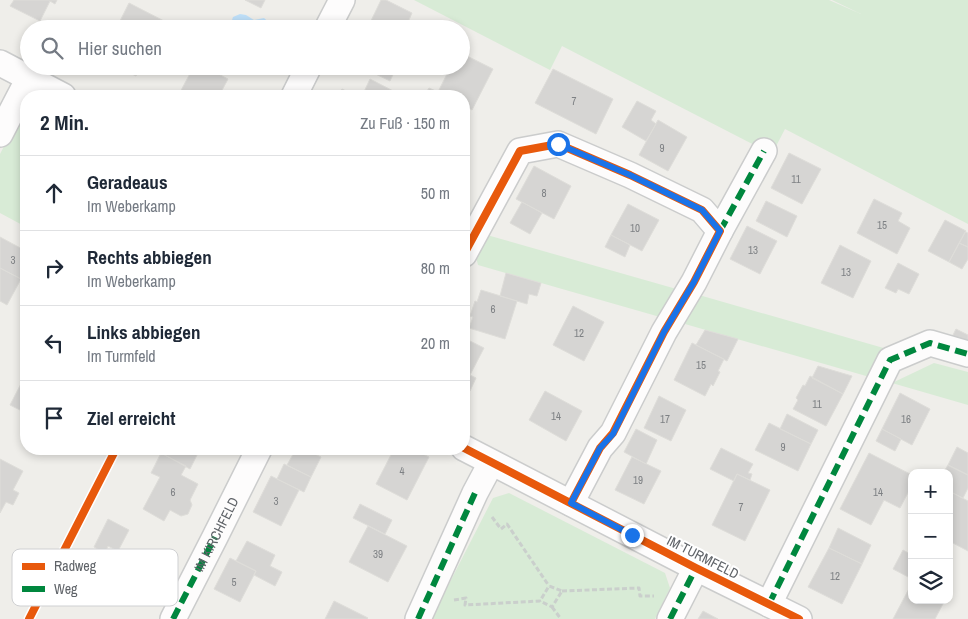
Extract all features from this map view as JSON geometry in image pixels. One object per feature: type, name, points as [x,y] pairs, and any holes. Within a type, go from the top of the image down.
[{"type":"street","points":[[332,20],[342,0]]},
{"type":"street","points":[[0,63],[20,73]]},
{"type":"street","points":[[23,75],[52,90]]},
{"type":"street","points":[[297,90],[304,75]]},
{"type":"street","points":[[23,90],[29,78]]},
{"type":"street","points":[[0,134],[20,95]]},
{"type":"street","points":[[470,243],[520,151],[558,144],[630,175],[702,210],[720,231]]},
{"type":"street","points":[[571,503],[600,448],[613,434],[664,332],[694,282],[764,151]]},
{"type":"street","points":[[769,604],[890,360],[930,343],[968,354]]},
{"type":"street","name":"IM TURMFELD","points":[[470,451],[799,619]]},
{"type":"street","name":"IM KIRCHFELD","points":[[173,619],[256,455]]},
{"type":"street","points":[[418,619],[491,462]]},
{"type":"street","points":[[675,609],[696,568]]},
{"type":"path","points":[[475,493],[501,529],[507,524],[549,586],[562,591],[639,588],[640,596],[667,595],[675,609]]},
{"type":"path","points":[[540,601],[549,586]]},
{"type":"path","points":[[552,607],[562,591]]},
{"type":"path","points":[[430,595],[442,601],[466,598],[466,605],[540,601],[552,607],[560,619]]},
{"type":"green space","points":[[414,0],[829,0],[861,14],[832,0],[968,0],[968,224],[785,129],[772,154],[562,46],[550,70],[470,29],[470,20],[453,20]]},
{"type":"green space","points":[[20,116],[20,224],[0,213],[0,154]]},
{"type":"green space","points":[[487,235],[680,290],[660,317],[478,265],[476,257]]},
{"type":"green space","points":[[699,295],[887,349],[873,378],[685,324]]},
{"type":"green space","points":[[934,363],[968,372],[968,405],[892,383]]},
{"type":"green space","points":[[509,493],[665,573],[670,588],[655,619],[431,619],[493,498]]},
{"type":"water","points":[[240,14],[254,20],[232,20],[233,17]]},
{"type":"building","points":[[14,0],[57,0],[55,4],[50,1],[40,20],[10,6]]},
{"type":"building","points":[[245,0],[265,0],[261,8]]},
{"type":"building","points":[[381,0],[386,0],[412,13],[409,20],[371,20]]},
{"type":"building","points":[[129,3],[162,20],[120,20]]},
{"type":"building","points":[[470,58],[493,69],[472,110],[470,109],[470,90],[439,90],[446,75],[470,75]]},
{"type":"building","points":[[553,69],[613,99],[596,134],[535,103]]},
{"type":"building","points":[[189,75],[220,75],[228,79],[222,90],[181,90]]},
{"type":"building","points":[[378,75],[393,75],[390,81]]},
{"type":"building","points":[[370,79],[391,90],[365,90]]},
{"type":"building","points":[[637,101],[656,111],[651,120],[656,124],[646,141],[622,127]]},
{"type":"building","points":[[658,120],[687,137],[668,171],[639,155]]},
{"type":"building","points":[[789,153],[821,169],[802,204],[771,188]]},
{"type":"building","points":[[534,166],[571,186],[554,219],[516,199]]},
{"type":"building","points":[[874,199],[902,213],[898,221],[910,228],[897,254],[857,233]]},
{"type":"building","points":[[766,201],[797,216],[787,237],[756,221]]},
{"type":"building","points":[[522,202],[542,213],[530,234],[510,223]]},
{"type":"building","points":[[628,204],[659,220],[642,251],[611,235]]},
{"type":"building","points":[[945,220],[966,231],[949,262],[928,251]]},
{"type":"building","points":[[747,226],[777,241],[760,274],[730,259]]},
{"type":"building","points":[[965,232],[968,233],[968,247],[959,243]]},
{"type":"building","points":[[611,235],[630,245],[625,257],[605,247]]},
{"type":"building","points":[[0,237],[20,248],[20,278],[0,268]]},
{"type":"building","points":[[959,243],[968,247],[968,259],[962,269],[949,262]]},
{"type":"building","points":[[840,245],[871,261],[853,298],[821,283]]},
{"type":"building","points":[[898,263],[919,274],[909,294],[898,289],[896,293],[885,288]]},
{"type":"building","points":[[0,268],[20,278],[20,281],[7,305],[0,301]]},
{"type":"building","points":[[506,273],[541,283],[537,296],[529,294],[527,304],[500,296]]},
{"type":"building","points":[[481,290],[517,301],[505,339],[470,328],[473,317],[470,316],[475,301],[477,302]]},
{"type":"building","points":[[573,306],[604,322],[584,361],[553,345]]},
{"type":"building","points":[[956,329],[968,335],[968,346],[952,337]]},
{"type":"building","points":[[705,330],[738,339],[727,361],[696,345]]},
{"type":"building","points":[[470,341],[484,348],[470,375]]},
{"type":"building","points":[[692,343],[724,359],[713,386],[711,384],[705,396],[674,380]]},
{"type":"building","points":[[818,366],[852,376],[843,394],[812,378]]},
{"type":"building","points":[[470,375],[476,378],[470,391]]},
{"type":"building","points":[[810,376],[843,394],[826,426],[793,409],[798,400],[796,398]]},
{"type":"building","points":[[20,386],[20,410],[10,405]]},
{"type":"building","points":[[545,391],[582,411],[566,441],[529,420]]},
{"type":"building","points":[[900,393],[930,409],[912,445],[882,429]]},
{"type":"building","points":[[659,396],[686,410],[671,441],[644,428]]},
{"type":"building","points":[[787,414],[818,430],[811,444],[780,429]]},
{"type":"building","points":[[769,423],[811,444],[798,471],[755,450]]},
{"type":"building","points":[[636,429],[657,440],[646,464],[624,452]]},
{"type":"building","points":[[882,429],[901,439],[895,451],[876,441]]},
{"type":"building","points":[[957,447],[968,453],[968,475],[948,465]]},
{"type":"building","points":[[721,448],[753,464],[748,473],[752,474],[750,480],[737,474],[734,481],[710,469]]},
{"type":"building","points":[[869,453],[908,473],[908,493],[900,508],[884,500],[871,525],[840,509]]},
{"type":"building","points":[[160,455],[165,455],[186,466],[181,475],[198,484],[190,500],[192,505],[188,514],[181,516],[170,510],[164,521],[143,509],[160,477],[151,473]]},
{"type":"building","points":[[165,455],[197,455],[190,469]]},
{"type":"building","points":[[293,455],[317,455],[321,457],[311,477],[287,465]]},
{"type":"building","points":[[391,455],[425,455],[429,457],[407,500],[376,484]]},
{"type":"building","points":[[632,457],[661,471],[644,504],[615,490]]},
{"type":"building","points":[[0,459],[23,471],[13,490],[19,493],[13,505],[6,502],[0,513]]},
{"type":"building","points":[[284,464],[311,477],[304,492],[277,479]]},
{"type":"building","points":[[948,465],[968,475],[968,488],[963,498],[953,493],[953,469],[946,469]]},
{"type":"building","points":[[737,474],[770,490],[745,541],[712,525]]},
{"type":"building","points":[[271,476],[299,490],[281,526],[253,512]]},
{"type":"building","points":[[953,493],[968,501],[968,551],[953,543]]},
{"type":"building","points":[[360,504],[392,520],[385,534],[353,518]]},
{"type":"building","points":[[108,519],[129,530],[119,549],[108,546],[107,549],[94,547]]},
{"type":"building","points":[[368,526],[407,546],[388,582],[349,562]]},
{"type":"building","points":[[838,528],[871,545],[862,564],[829,548]]},
{"type":"building","points":[[247,541],[275,555],[270,566],[282,572],[275,586],[254,575],[256,571],[236,561]]},
{"type":"building","points":[[829,548],[862,564],[842,604],[808,587]]},
{"type":"building","points":[[903,550],[908,553],[908,577],[893,569]]},
{"type":"building","points":[[230,558],[256,571],[240,602],[214,589]]},
{"type":"building","points":[[908,591],[908,604],[943,604],[935,619],[893,619]]},
{"type":"building","points":[[334,601],[368,618],[325,619]]},
{"type":"building","points":[[703,611],[718,619],[698,619]]},
{"type":"marked path","points":[[720,231],[764,151]]},
{"type":"marked path","points":[[769,604],[890,360],[930,343],[968,354]]},
{"type":"marked path","points":[[418,619],[475,493]]},
{"type":"marked path","points":[[173,619],[215,537]]},
{"type":"marked path","points":[[670,619],[696,568]]},
{"type":"cycle path","points":[[470,243],[520,151],[558,144],[630,175],[702,210],[720,231],[694,282],[664,332],[613,433],[600,448],[571,503]]},
{"type":"cycle path","points":[[470,451],[799,619]]},
{"type":"cycle path","points":[[65,549],[113,455]]},
{"type":"cycle path","points":[[29,619],[36,606]]},
{"type":"route","points":[[558,144],[630,175],[702,210],[720,231],[694,282],[664,332],[613,434],[600,448],[571,503],[632,535]]}]
